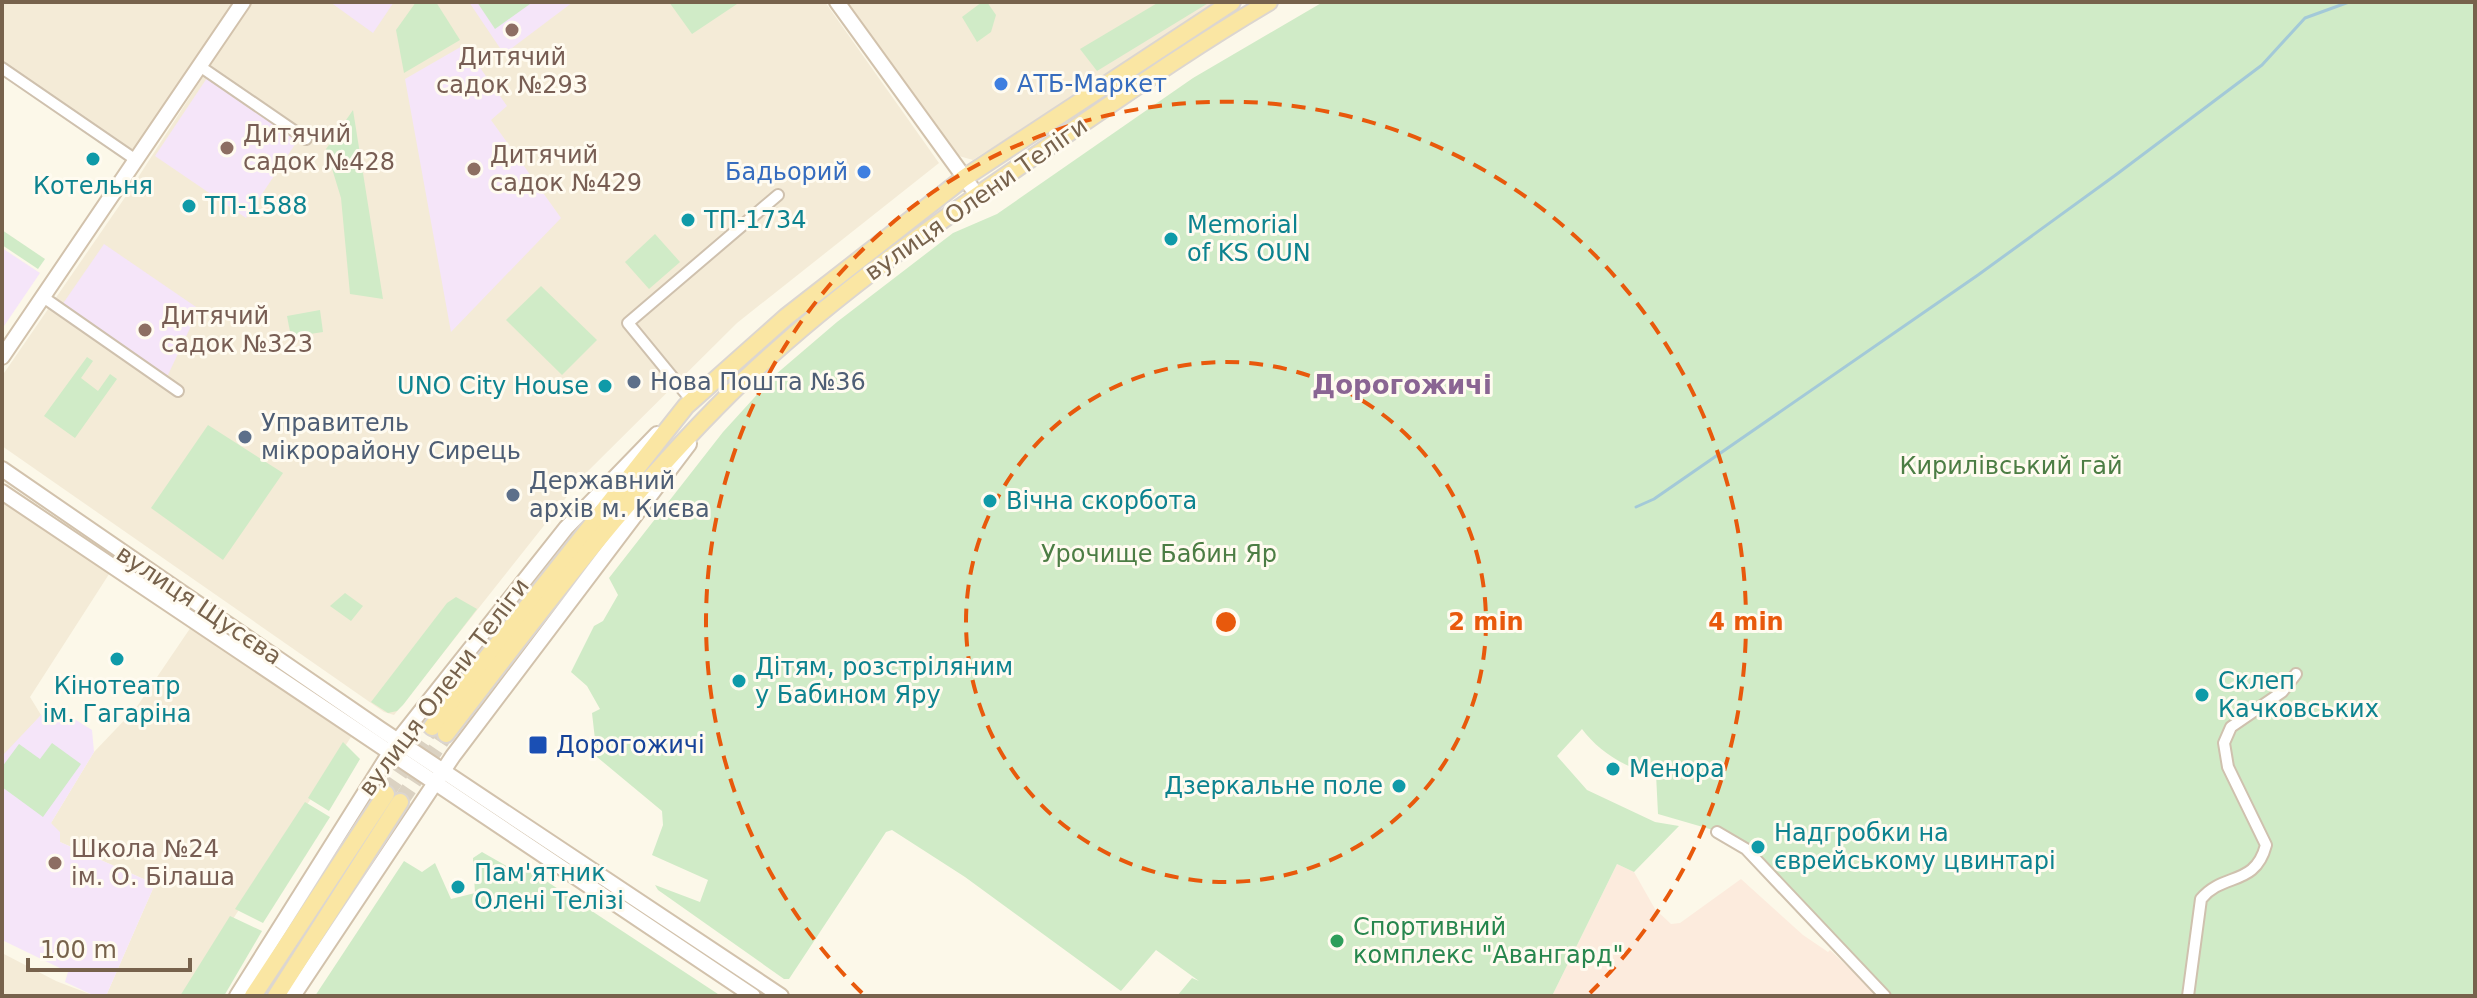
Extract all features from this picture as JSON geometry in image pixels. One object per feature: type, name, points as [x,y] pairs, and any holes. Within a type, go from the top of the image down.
[{"type":"main road","points":[[2,357],[243,2]]},
{"type":"main road","points":[[837,2],[977,195]]},
{"type":"main road","name":"вулиця Олени Теліги","points":[[237,996],[393,746],[566,528],[619,470],[786,317],[964,178],[1232,2]]},
{"type":"main road","name":"вулиця Олени Теліги","points":[[689,404],[439,731],[658,469],[810,321],[977,195],[1269,2]]},
{"type":"main road","name":"вулиця Олени Теліги","points":[[293,996],[440,776],[704,422]]},
{"type":"main road","name":"вулиця Щусєва","points":[[2,469],[393,746]]},
{"type":"main road","name":"вулиця Щусєва","points":[[2,492],[393,746]]},
{"type":"main road","points":[[393,746],[781,996]]},
{"type":"main road","points":[[440,776],[753,996]]},
{"type":"main road","name":"вулиця Олени Теліги","points":[[253,996],[393,798],[276,996]]},
{"type":"street","points":[[201,67],[306,139]]},
{"type":"street","points":[[2,68],[136,160]]},
{"type":"street","points":[[689,404],[628,323],[778,195]]},
{"type":"street","points":[[43,297],[178,391]]},
{"type":"street","points":[[2188,996],[2201,899],[2209,889],[2253,871],[2262,861],[2266,845],[2228,767],[2224,743],[2231,727],[2282,692],[2296,674]]},
{"type":"street","points":[[1717,832],[1746,849],[1885,996]]},
{"type":"shaded area","points":[[2,2],[235,2],[135,153],[2,62]]},
{"type":"shaded area","points":[[251,2],[825,2],[939,163],[737,323],[584,475],[394,715],[384,712],[2,446],[2,376],[128,193]]},
{"type":"shaded area","points":[[330,2],[394,2],[373,33]]},
{"type":"shaded area","name":"Дитячий садок №293","points":[[469,2],[573,2],[504,54]]},
{"type":"shaded area","points":[[844,2],[1220,2],[973,160],[959,156],[945,143]]},
{"type":"shaded area","name":"Дитячий садок №429","points":[[464,45],[507,106],[491,120],[561,218],[451,332],[405,79]]},
{"type":"shaded area","name":"Дитячий садок №428","points":[[207,78],[298,140],[246,218],[155,156]]},
{"type":"shaded area","name":"Дитячий садок №323","points":[[104,244],[199,309],[167,377],[62,305]]},
{"type":"shaded area","points":[[2,248],[40,273],[2,329]]},
{"type":"shaded area","points":[[2,497],[111,571],[30,697],[41,715],[2,758]]},
{"type":"shaded area","points":[[191,627],[351,737],[183,996],[106,996],[155,884],[60,842],[51,823],[94,752],[136,708]]},
{"type":"shaded area","name":"Школа №24 ім. О. Білаша","points":[[63,712],[92,730],[94,752],[51,823],[60,832],[60,842],[155,884],[106,996],[95,996],[65,982],[68,972],[2,940],[2,756],[41,715]]},
{"type":"shaded area","points":[[1617,864],[1634,872],[1655,909],[1671,924],[1680,923],[1741,879],[1803,935],[1828,952],[1830,950],[1878,996],[1552,996]]},
{"type":"shaded area","points":[[2,953],[56,981],[95,996],[2,996]]},
{"type":"green space","points":[[416,2],[436,2],[460,40],[404,73],[396,30]]},
{"type":"green space","points":[[477,2],[529,2],[530,4],[495,29]]},
{"type":"green space","points":[[669,2],[740,2],[692,34]]},
{"type":"green space","points":[[982,2],[987,2],[996,15],[991,32],[977,42],[962,17]]},
{"type":"green space","points":[[1159,2],[1210,2],[1097,71],[1080,49]]},
{"type":"green space","points":[[1323,2],[2475,2],[2475,996],[1890,996],[1767,873],[1720,832],[1658,814],[1656,774],[1635,769],[1615,759],[1582,729],[1557,756],[1587,790],[1655,822],[1679,826],[1634,872],[1617,864],[1552,996],[1177,996],[1192,978],[1199,981],[1156,950],[1121,991],[965,877],[892,830],[886,832],[789,979],[784,979],[658,890],[655,885],[700,902],[708,880],[652,855],[663,825],[662,811],[597,757],[592,713],[600,709],[587,686],[571,672],[594,626],[603,621],[618,595],[609,578],[723,432],[775,375],[837,322],[953,233],[997,214],[1193,78]]},
{"type":"green space","points":[[353,110],[383,299],[350,294],[341,198],[326,149]]},
{"type":"green space","points":[[2,230],[45,259],[38,269],[2,245]]},
{"type":"green space","points":[[655,234],[680,262],[649,289],[625,262]]},
{"type":"green space","points":[[541,286],[597,340],[562,375],[506,320]]},
{"type":"green space","points":[[320,310],[323,332],[291,337],[287,316]]},
{"type":"green space","points":[[87,357],[93,361],[81,378],[98,391],[110,374],[117,379],[75,438],[44,416]]},
{"type":"green space","points":[[208,425],[283,473],[223,560],[151,508]]},
{"type":"green space","points":[[345,593],[363,606],[351,621],[330,606]]},
{"type":"green space","points":[[456,597],[477,609],[403,705],[397,711],[388,713],[371,702],[447,603]]},
{"type":"green space","points":[[343,742],[360,759],[329,811],[308,798]]},
{"type":"green space","points":[[52,743],[81,764],[43,817],[2,787],[2,767],[19,744],[40,759]]},
{"type":"green space","points":[[305,802],[330,817],[263,923],[235,909]]},
{"type":"green space","points":[[482,852],[510,868],[534,873],[721,996],[315,996],[404,861],[422,872],[435,863],[451,899],[475,893],[473,858]]},
{"type":"green space","points":[[230,916],[262,931],[224,996],[180,996]]},
{"type":"waterway","points":[[1636,507],[1654,499],[1978,275],[2117,174],[2262,65],[2305,18],[2349,2]]},
{"type":"tunnel","points":[[386,794],[432,727]]},
{"type":"tunnel","points":[[400,802],[446,734]]},
{"type":"place","name":"Дитячий садок №293","points":[[512,30]]},
{"type":"place","name":"АТБ-Маркет","points":[[1001,84]]},
{"type":"place","name":"Дитячий садок №428","points":[[227,148]]},
{"type":"place","name":"Котельня","points":[[93,159]]},
{"type":"place","name":"Дитячий садок №429","points":[[474,169]]},
{"type":"place","name":"Бадьорий","points":[[864,172]]},
{"type":"place","name":"ТП-1588","points":[[189,206]]},
{"type":"place","name":"ТП-1734","points":[[688,220]]},
{"type":"place","name":"Memorial of KS OUN","points":[[1171,239]]},
{"type":"place","name":"Дитячий садок №323","points":[[145,330]]},
{"type":"place","name":"Нова Пошта №36","points":[[634,382]]},
{"type":"place","name":"UNO City House","points":[[605,386]]},
{"type":"place","name":"Управитель мікрорайону Сирець","points":[[245,437]]},
{"type":"place","name":"Державний архів м. Києва","points":[[513,495]]},
{"type":"place","name":"Вічна скорбота","points":[[990,501]]},
{"type":"place","name":"Кінотеатр ім. Гагаріна","points":[[117,659]]},
{"type":"place","name":"Дітям, розстріляним у Бабином Яру","points":[[739,681]]},
{"type":"place","name":"Склеп Качковських","points":[[2202,695]]},
{"type":"place","name":"Дорогожичі","points":[[538,745]]},
{"type":"place","name":"Менора","points":[[1613,769]]},
{"type":"place","name":"Дзеркальне поле","points":[[1399,786]]},
{"type":"place","name":"Надгробки на єврейському цвинтарі","points":[[1758,847]]},
{"type":"place","name":"Школа №24 ім. О. Білаша","points":[[55,863]]},
{"type":"place","name":"Пам'ятник Олені Телізі","points":[[458,887]]},
{"type":"place","name":"Спортивний комплекс \"Авангард\"","points":[[1337,941]]},
{"type":"district","name":"Дорогожичі","points":[[1402,385]]},
{"type":"park label","name":"Кирилівський гай","points":[[2011,466]]},
{"type":"park label","name":"Урочище Бабин Яр","points":[[1159,554]]}]
